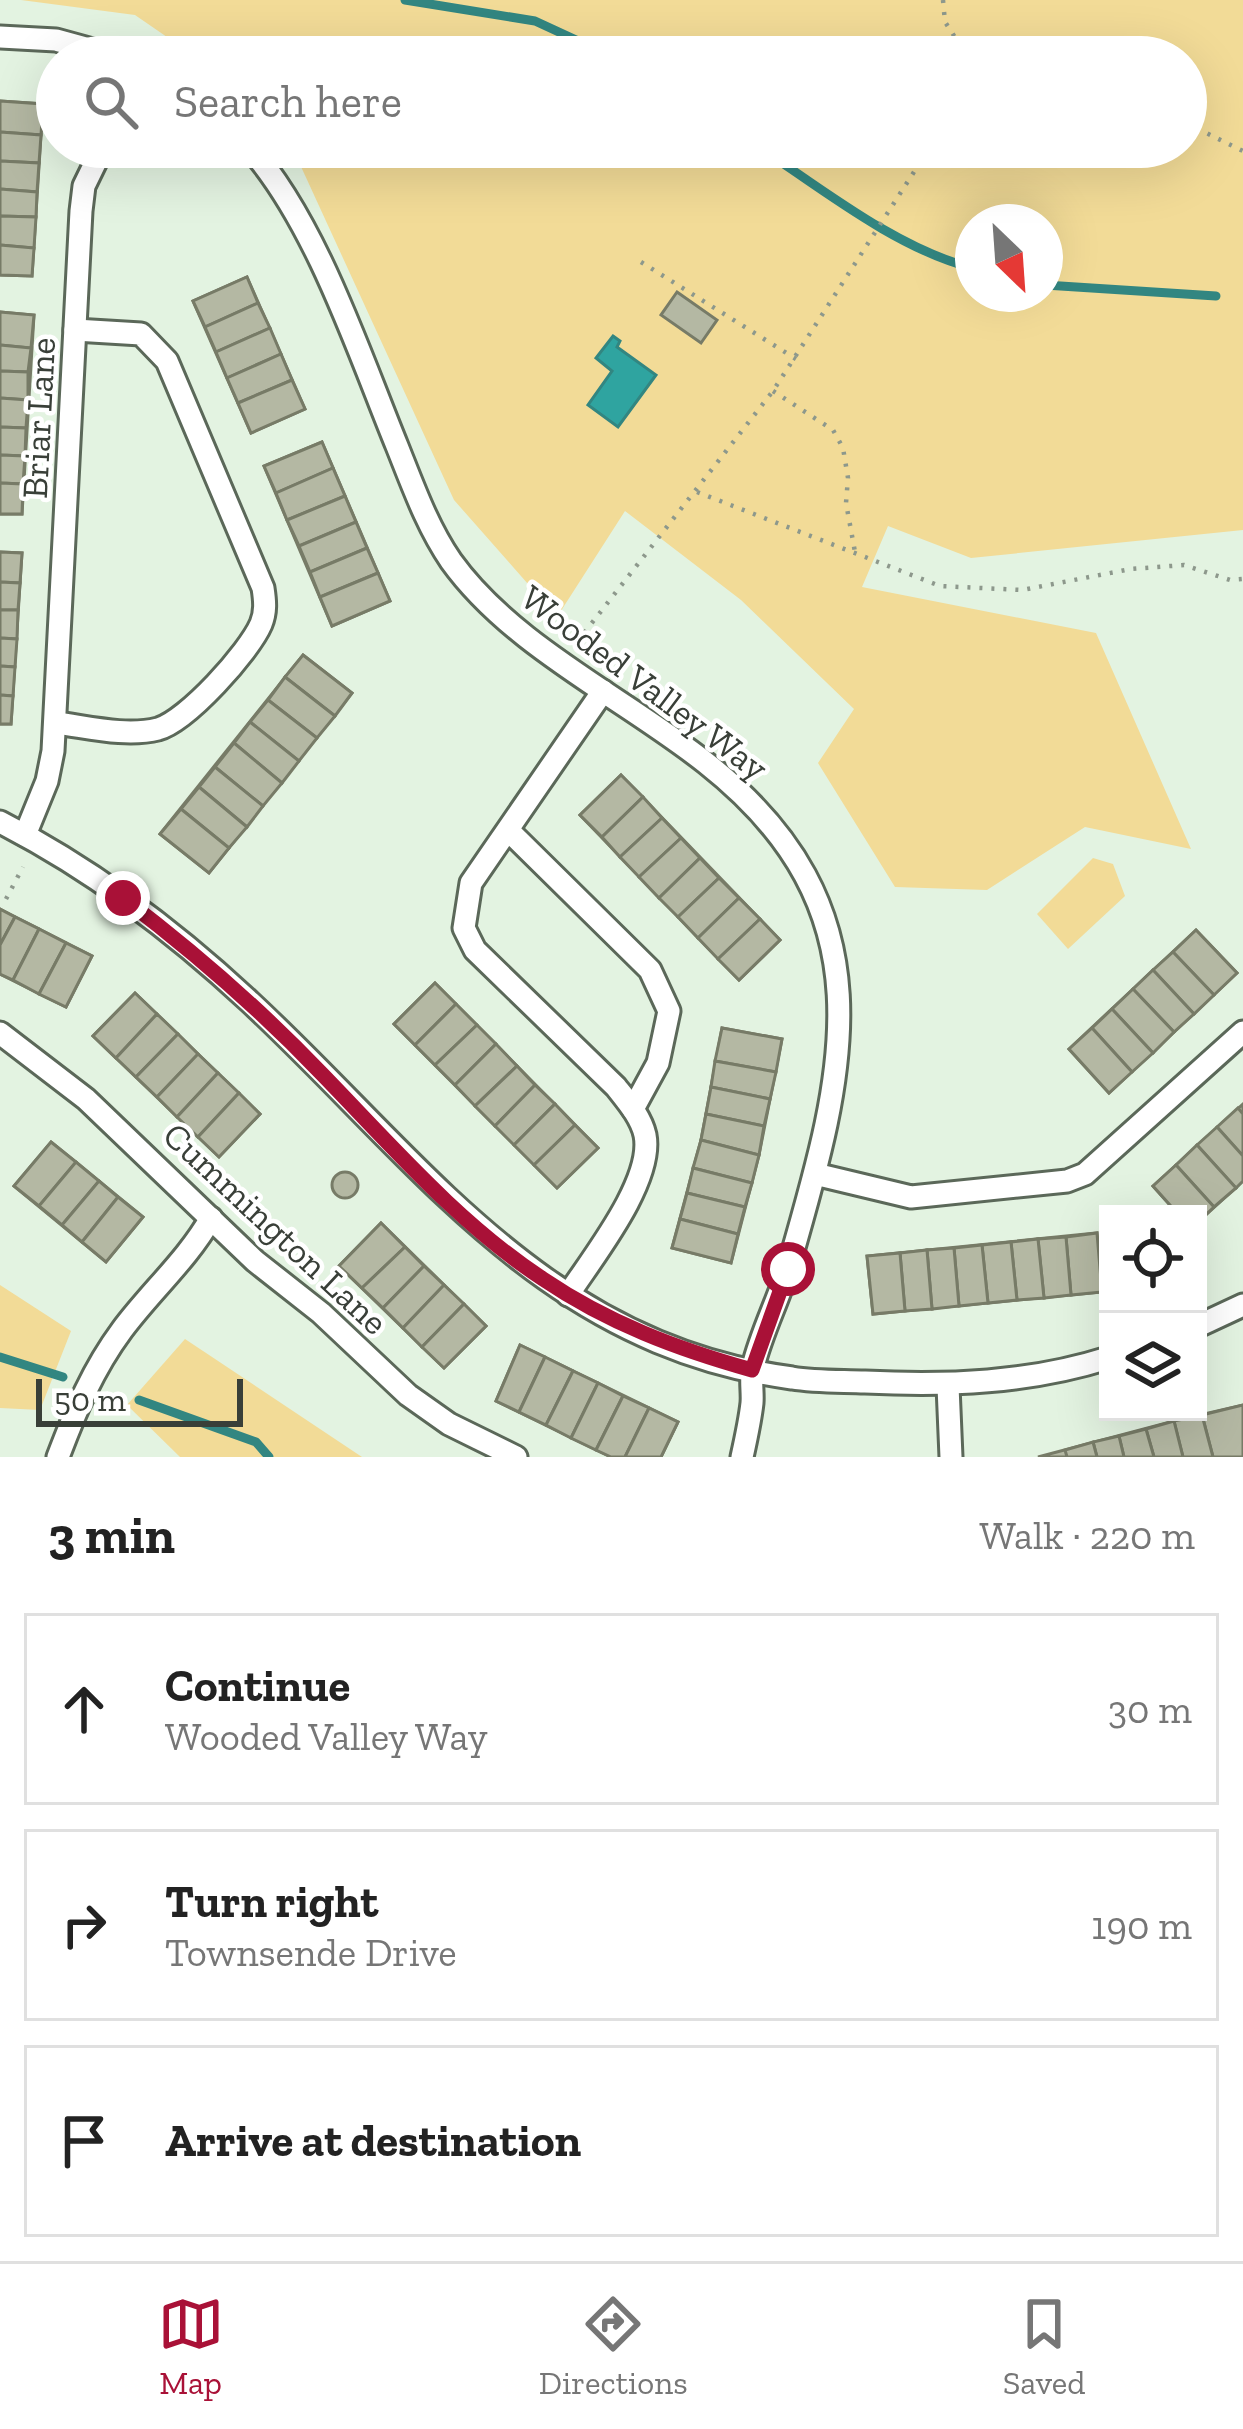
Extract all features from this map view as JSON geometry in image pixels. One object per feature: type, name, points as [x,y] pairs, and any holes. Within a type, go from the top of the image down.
[{"type":"street","points":[[0,37],[36,39]]},
{"type":"street","name":"Briar Lane","points":[[25,835],[47,781],[56,723],[84,186],[93,168]]},
{"type":"street","name":"Wooded Valley Way","points":[[265,168],[304,230],[436,536],[490,605],[683,746],[753,805],[791,852],[820,908],[837,968],[842,1033],[835,1083],[788,1269],[752,1370]]},
{"type":"street","points":[[56,723],[130,732],[174,724],[191,711],[254,637],[266,605],[263,588],[167,361],[141,334],[75,329]]},
{"type":"street","points":[[568,1295],[640,1174],[646,1137],[616,1087],[476,950],[464,928],[471,884],[603,691]]},
{"type":"street","points":[[0,822],[112,890],[209,965],[454,1208],[518,1261],[568,1295],[652,1339],[794,1379],[948,1386],[1066,1371],[1099,1361]]},
{"type":"street","points":[[509,831],[650,970],[669,1011],[658,1063],[633,1109]]},
{"type":"street","points":[[815,1174],[911,1197],[1067,1181],[1085,1174],[1243,1032]]},
{"type":"street","name":"Cummington Lane","points":[[0,1033],[86,1099],[255,1261],[322,1313],[407,1395],[449,1424],[516,1457]]},
{"type":"street","points":[[58,1457],[84,1391],[110,1348],[211,1218]]},
{"type":"street","points":[[1207,1323],[1243,1305]]},
{"type":"street","points":[[742,1457],[753,1398],[752,1370]]},
{"type":"street","points":[[948,1386],[950,1457]]},
{"type":"path","points":[[943,0],[945,22],[954,36]]},
{"type":"path","points":[[1207,133],[1243,151]]},
{"type":"path","points":[[562,660],[773,391],[916,168]]},
{"type":"path","points":[[641,262],[796,359]]},
{"type":"path","points":[[773,391],[833,430],[843,448],[855,552]]},
{"type":"path","points":[[697,492],[940,586],[1022,590],[1130,569],[1184,565],[1229,580],[1243,579]]},
{"type":"path","points":[[6,898],[23,867]]},
{"type":"shaded area","points":[[21,0],[1243,0],[1243,530],[971,558],[888,526],[862,587],[1096,633],[1191,849],[1085,827],[987,890],[895,887],[818,763],[854,709],[741,600],[625,511],[557,617],[454,500],[302,168],[1207,168],[1207,36],[166,36],[135,15]]},
{"type":"shaded area","points":[[1093,858],[1113,864],[1125,896],[1068,949],[1037,914]]},
{"type":"shaded area","points":[[0,1285],[71,1331],[40,1410],[0,1408]]},
{"type":"shaded area","points":[[185,1339],[362,1457],[180,1457],[127,1405]]},
{"type":"water","points":[[613,336],[620,341],[617,347],[656,375],[618,427],[588,405],[612,371],[596,358]]},
{"type":"building","points":[[0,101],[36,104],[39,168],[32,276],[0,275]]},
{"type":"building","points":[[0,101],[36,104],[36,135],[0,132]]},
{"type":"building","points":[[0,132],[36,135],[36,163],[0,161]]},
{"type":"building","points":[[0,161],[36,163],[37,192],[0,189]]},
{"type":"building","points":[[0,189],[37,192],[36,217],[0,216]]},
{"type":"building","points":[[0,216],[36,217],[34,248],[0,245]]},
{"type":"building","points":[[0,245],[34,248],[32,276],[0,275]]},
{"type":"building","points":[[247,277],[305,409],[251,433],[193,301]]},
{"type":"building","points":[[247,277],[258,303],[205,327],[193,301]]},
{"type":"building","points":[[677,292],[717,320],[701,343],[661,315]]},
{"type":"building","points":[[258,303],[270,328],[216,352],[205,327]]},
{"type":"building","points":[[0,312],[34,315],[22,514],[0,514]]},
{"type":"building","points":[[0,312],[34,315],[31,348],[0,345]]},
{"type":"building","points":[[270,328],[281,354],[227,378],[216,352]]},
{"type":"building","points":[[0,345],[31,348],[28,372],[0,371]]},
{"type":"building","points":[[281,354],[292,380],[238,403],[227,378]]},
{"type":"building","points":[[0,371],[28,372],[28,400],[0,398]]},
{"type":"building","points":[[292,380],[305,409],[251,433],[238,403]]},
{"type":"building","points":[[0,398],[28,400],[26,428],[0,427]]},
{"type":"building","points":[[0,427],[26,428],[25,456],[0,455]]},
{"type":"building","points":[[322,442],[390,601],[332,626],[264,466]]},
{"type":"building","points":[[322,442],[333,468],[276,493],[264,466]]},
{"type":"building","points":[[0,455],[25,456],[23,484],[0,483]]},
{"type":"building","points":[[333,468],[345,496],[287,520],[276,493]]},
{"type":"building","points":[[0,483],[23,484],[22,514],[0,514]]},
{"type":"building","points":[[345,496],[356,522],[299,546],[287,520]]},
{"type":"building","points":[[356,522],[367,548],[310,572],[299,546]]},
{"type":"building","points":[[367,548],[378,573],[320,597],[310,572]]},
{"type":"building","points":[[0,552],[22,553],[11,724],[0,724]]},
{"type":"building","points":[[0,552],[22,553],[20,583],[0,582]]},
{"type":"building","points":[[378,573],[390,601],[332,626],[320,597]]},
{"type":"building","points":[[0,582],[20,583],[18,610],[0,610]]},
{"type":"building","points":[[0,610],[18,610],[17,639],[0,638]]},
{"type":"building","points":[[0,638],[17,639],[15,667],[0,666]]},
{"type":"building","points":[[303,655],[352,693],[209,873],[160,834]]},
{"type":"building","points":[[303,655],[352,693],[335,716],[285,677]]},
{"type":"building","points":[[0,666],[15,667],[13,696],[0,695]]},
{"type":"building","points":[[285,677],[335,716],[317,738],[268,700]]},
{"type":"building","points":[[0,695],[13,696],[11,724],[0,724]]},
{"type":"building","points":[[268,700],[317,738],[299,761],[250,722]]},
{"type":"building","points":[[250,722],[299,761],[282,783],[234,743]]},
{"type":"building","points":[[234,743],[282,783],[263,806],[215,767]]},
{"type":"building","points":[[215,767],[263,806],[247,827],[199,787]]},
{"type":"building","points":[[621,775],[780,940],[739,980],[580,815]]},
{"type":"building","points":[[621,775],[643,797],[602,837],[580,815]]},
{"type":"building","points":[[199,787],[247,827],[229,848],[181,809]]},
{"type":"building","points":[[643,797],[662,818],[620,857],[602,837]]},
{"type":"building","points":[[181,809],[229,848],[209,873],[160,834]]},
{"type":"building","points":[[662,818],[681,838],[639,877],[620,857]]},
{"type":"building","points":[[681,838],[700,858],[659,898],[639,877]]},
{"type":"building","points":[[700,858],[719,878],[678,917],[659,898]]},
{"type":"building","points":[[719,878],[739,898],[698,938],[678,917]]},
{"type":"building","points":[[739,898],[760,919],[718,959],[698,938]]},
{"type":"building","points":[[0,909],[92,956],[66,1007],[0,974]]},
{"type":"building","points":[[0,909],[15,917],[0,945]]},
{"type":"building","points":[[15,917],[39,929],[13,980],[0,974],[0,945]]},
{"type":"building","points":[[760,919],[780,940],[739,980],[718,959]]},
{"type":"building","points":[[39,929],[66,943],[39,994],[13,980]]},
{"type":"building","points":[[1196,930],[1237,973],[1109,1093],[1069,1049]]},
{"type":"building","points":[[1196,930],[1237,973],[1214,995],[1173,952]]},
{"type":"building","points":[[66,943],[92,956],[66,1007],[39,994]]},
{"type":"building","points":[[1173,952],[1214,995],[1194,1014],[1153,970]]},
{"type":"building","points":[[1153,970],[1194,1014],[1174,1032],[1133,989]]},
{"type":"building","points":[[435,983],[598,1148],[557,1188],[394,1024]]},
{"type":"building","points":[[435,983],[456,1004],[415,1045],[394,1024]]},
{"type":"building","points":[[1133,989],[1174,1032],[1153,1053],[1112,1009]]},
{"type":"building","points":[[135,993],[260,1114],[219,1157],[93,1036]]},
{"type":"building","points":[[135,993],[157,1014],[116,1058],[93,1036]]},
{"type":"building","points":[[456,1004],[477,1025],[435,1065],[415,1045]]},
{"type":"building","points":[[1112,1009],[1153,1053],[1132,1072],[1092,1028]]},
{"type":"building","points":[[157,1014],[178,1034],[136,1077],[116,1058]]},
{"type":"building","points":[[477,1025],[496,1044],[455,1085],[435,1065]]},
{"type":"building","points":[[722,1028],[782,1039],[731,1263],[672,1248],[701,1140]]},
{"type":"building","points":[[722,1028],[782,1039],[776,1072],[715,1061]]},
{"type":"building","points":[[1092,1028],[1132,1072],[1109,1093],[1069,1049]]},
{"type":"building","points":[[178,1034],[198,1054],[157,1097],[136,1077]]},
{"type":"building","points":[[496,1044],[517,1066],[475,1106],[455,1085]]},
{"type":"building","points":[[198,1054],[218,1073],[177,1117],[157,1097]]},
{"type":"building","points":[[715,1061],[776,1072],[770,1099],[711,1087]]},
{"type":"building","points":[[517,1066],[535,1085],[495,1126],[475,1106]]},
{"type":"building","points":[[218,1073],[239,1093],[198,1137],[177,1117]]},
{"type":"building","points":[[535,1085],[555,1104],[514,1145],[495,1126]]},
{"type":"building","points":[[711,1087],[770,1099],[764,1126],[706,1114]]},
{"type":"building","points":[[239,1093],[260,1114],[219,1157],[198,1137]]},
{"type":"building","points":[[555,1104],[575,1125],[534,1165],[514,1145]]},
{"type":"building","points":[[1243,1104],[1243,1181],[1207,1214],[1207,1205],[1170,1205],[1153,1186]]},
{"type":"building","points":[[1238,1108],[1243,1114],[1243,1156],[1217,1127]]},
{"type":"building","points":[[706,1114],[764,1126],[759,1155],[701,1140]]},
{"type":"building","points":[[575,1125],[598,1148],[557,1188],[534,1165]]},
{"type":"building","points":[[1217,1127],[1243,1156],[1243,1181],[1236,1188],[1197,1145]]},
{"type":"building","points":[[701,1140],[759,1155],[752,1183],[693,1168]]},
{"type":"building","points":[[51,1142],[143,1217],[106,1262],[14,1186]]},
{"type":"building","points":[[51,1142],[76,1162],[39,1206],[14,1186]]},
{"type":"building","points":[[1197,1145],[1236,1188],[1214,1207],[1176,1165]]},
{"type":"building","points":[[76,1162],[99,1181],[62,1225],[39,1206]]},
{"type":"building","points":[[1176,1165],[1214,1207],[1207,1214],[1207,1205],[1170,1205],[1153,1186]]},
{"type":"building","points":[[693,1168],[752,1183],[745,1207],[687,1193]]},
{"type":"building","points":[[345,1172],[358,1185],[345,1198],[332,1185]]},
{"type":"building","points":[[99,1181],[118,1197],[82,1242],[62,1225]]},
{"type":"building","points":[[687,1193],[745,1207],[738,1234],[680,1219]]},
{"type":"building","points":[[118,1197],[143,1217],[106,1262],[82,1242]]},
{"type":"building","points":[[680,1219],[738,1234],[731,1263],[672,1248]]},
{"type":"building","points":[[381,1223],[486,1326],[444,1368],[339,1266]]},
{"type":"building","points":[[381,1223],[405,1247],[362,1288],[339,1266]]},
{"type":"building","points":[[1097,1233],[1099,1292],[873,1314],[867,1256]]},
{"type":"building","points":[[1097,1233],[1099,1292],[1071,1295],[1066,1237]]},
{"type":"building","points":[[1066,1237],[1071,1295],[1044,1298],[1038,1239]]},
{"type":"building","points":[[1038,1239],[1044,1298],[1017,1300],[1011,1242]]},
{"type":"building","points":[[1011,1242],[1017,1300],[988,1303],[982,1245]]},
{"type":"building","points":[[982,1245],[988,1303],[959,1306],[954,1248]]},
{"type":"building","points":[[405,1247],[424,1266],[383,1308],[362,1288]]},
{"type":"building","points":[[954,1248],[959,1306],[932,1309],[927,1250]]},
{"type":"building","points":[[927,1250],[932,1309],[905,1311],[900,1253]]},
{"type":"building","points":[[900,1253],[905,1311],[873,1314],[867,1256]]},
{"type":"building","points":[[424,1266],[444,1285],[403,1328],[383,1308]]},
{"type":"building","points":[[444,1285],[464,1304],[422,1347],[403,1328]]},
{"type":"building","points":[[464,1304],[486,1326],[444,1368],[422,1347]]},
{"type":"building","points":[[520,1345],[678,1422],[661,1457],[611,1457],[496,1401]]},
{"type":"building","points":[[520,1345],[545,1357],[519,1412],[496,1401]]},
{"type":"building","points":[[545,1357],[573,1371],[546,1425],[519,1412]]},
{"type":"building","points":[[573,1371],[598,1383],[571,1438],[546,1425]]},
{"type":"building","points":[[598,1383],[623,1396],[596,1450],[571,1438]]},
{"type":"building","points":[[623,1396],[649,1408],[625,1457],[611,1457],[596,1450]]},
{"type":"building","points":[[1243,1405],[1243,1457],[1038,1457],[1174,1421],[1207,1421],[1207,1413]]},
{"type":"building","points":[[1243,1405],[1243,1457],[1213,1457],[1204,1421],[1207,1414]]},
{"type":"building","points":[[649,1408],[678,1422],[661,1457],[625,1457]]},
{"type":"building","points":[[1174,1421],[1204,1421],[1213,1457],[1183,1457]]},
{"type":"building","points":[[1174,1421],[1183,1457],[1154,1457],[1146,1429]]},
{"type":"building","points":[[1146,1429],[1154,1457],[1124,1457],[1119,1436]]},
{"type":"building","points":[[1119,1436],[1124,1457],[1097,1457],[1093,1442]]},
{"type":"building","points":[[1093,1442],[1097,1457],[1067,1457],[1065,1450]]},
{"type":"waterway","points":[[405,0],[535,21],[568,36]]},
{"type":"waterway","points":[[790,168],[889,233],[955,262]]},
{"type":"waterway","points":[[1063,286],[1216,296]]},
{"type":"waterway","points":[[0,1357],[63,1377]]},
{"type":"waterway","points":[[139,1400],[256,1442],[269,1457]]},
{"type":"route","points":[[123,898],[252,1004],[454,1208],[539,1277],[605,1317],[676,1348],[752,1370],[788,1269]]}]
